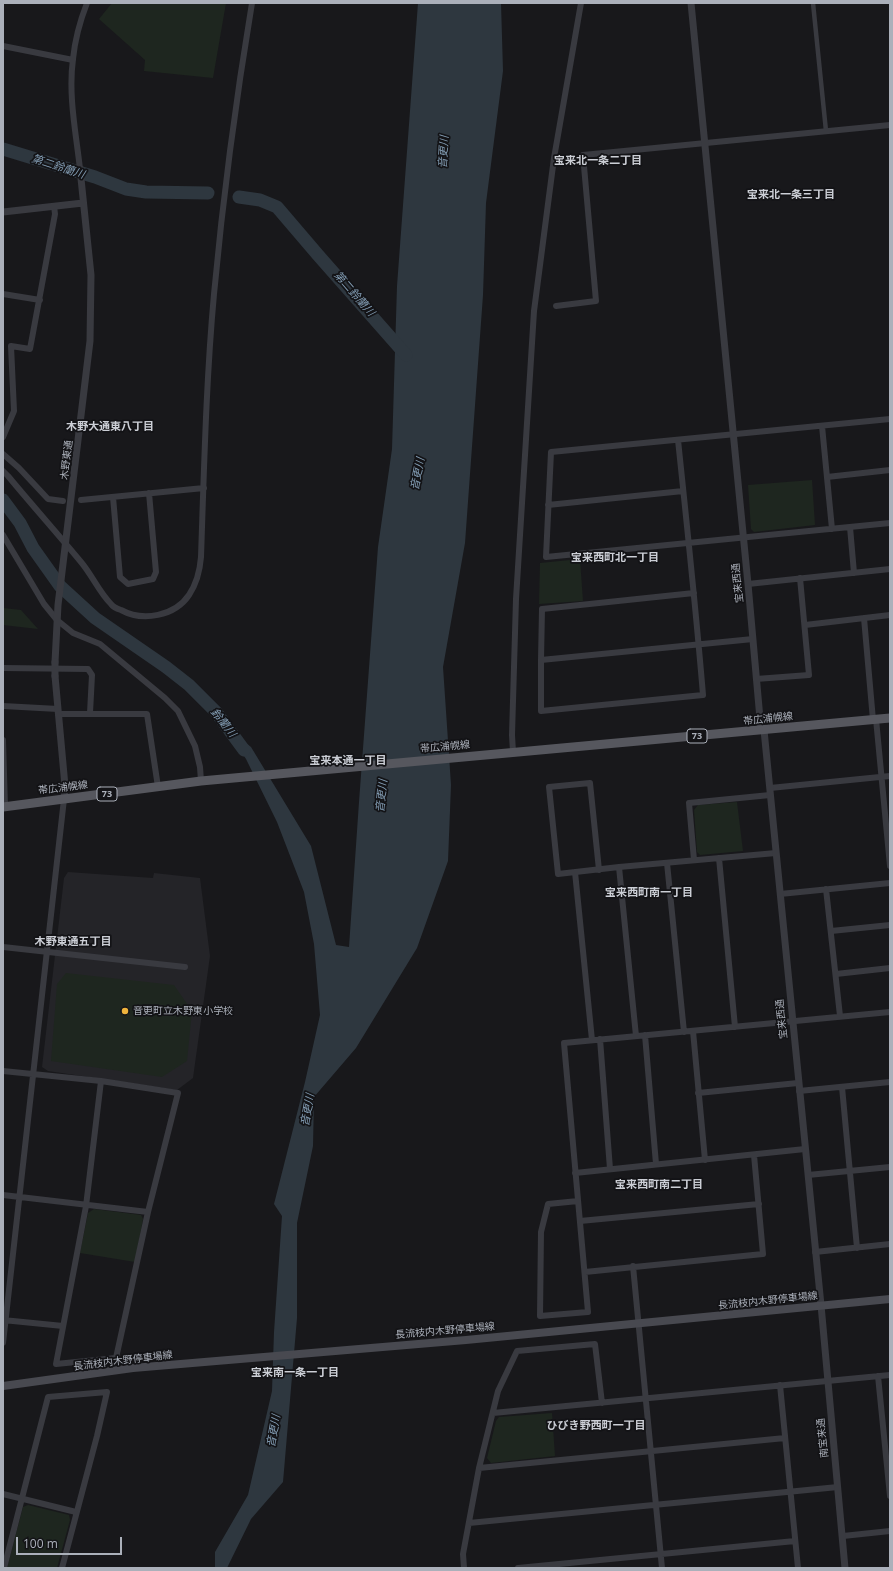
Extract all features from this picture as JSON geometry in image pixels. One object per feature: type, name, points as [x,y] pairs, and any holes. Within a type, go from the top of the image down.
[{"type":"main road","name":"帯広浦幌線","points":[[4,807],[201,782],[508,752],[556,750],[890,718]]},
{"type":"main road","name":"長流枝内木野停車場線","points":[[3,1386],[144,1367],[466,1340],[890,1299]]},
{"type":"street","points":[[80,169],[74,110],[72,60],[79,25],[87,3]]},
{"type":"street","points":[[3,472],[82,563],[111,605],[126,613],[141,616],[154,616],[164,613],[177,606],[189,596],[199,574],[201,557],[209,371],[223,201],[252,3]]},
{"type":"street","points":[[508,752],[512,735],[516,599],[534,311],[554,158],[581,3]]},
{"type":"street","name":"宝来西通","points":[[691,3],[756,679],[770,792],[821,1305]]},
{"type":"street","points":[[813,3],[826,131]]},
{"type":"street","points":[[3,46],[72,60]]},
{"type":"street","points":[[556,306],[596,302],[583,155],[890,125]]},
{"type":"street","name":"木野東通","points":[[64,799],[65,786],[55,676],[57,620],[90,341],[91,275],[80,169]]},
{"type":"street","points":[[3,212],[83,203]]},
{"type":"street","points":[[3,437],[14,411],[11,346],[30,349],[55,214],[54,206]]},
{"type":"street","points":[[3,294],[40,300]]},
{"type":"street","points":[[890,419],[551,452],[546,557],[890,524]]},
{"type":"street","points":[[822,426],[832,529]]},
{"type":"street","points":[[678,440],[694,593],[703,695],[541,711],[540,660],[542,608],[694,593]]},
{"type":"street","points":[[3,454],[19,468],[48,499],[63,501]]},
{"type":"street","points":[[827,476],[890,470]]},
{"type":"street","points":[[81,500],[204,488]]},
{"type":"street","points":[[548,505],[683,491]]},
{"type":"street","points":[[113,497],[120,577],[128,584],[153,579],[156,572],[149,493]]},
{"type":"street","points":[[850,527],[854,573]]},
{"type":"street","points":[[3,534],[44,604],[57,620],[73,633],[100,644],[165,698],[178,711],[195,746],[200,766],[201,782]]},
{"type":"street","points":[[748,584],[890,569]]},
{"type":"street","points":[[756,679],[809,675],[800,578]]},
{"type":"street","points":[[804,624],[890,615]]},
{"type":"street","points":[[864,618],[874,720],[889,841],[890,866]]},
{"type":"street","points":[[540,660],[753,639]]},
{"type":"street","points":[[3,668],[88,669],[92,675],[90,713]]},
{"type":"street","points":[[3,706],[90,713],[147,714],[158,787]]},
{"type":"street","points":[[3,740],[4,807]]},
{"type":"street","points":[[694,860],[688,803],[890,776]]},
{"type":"street","points":[[599,870],[590,783],[549,787],[558,874],[776,853]]},
{"type":"street","points":[[3,1343],[4,1320],[34,1074],[64,799]]},
{"type":"street","points":[[719,858],[735,1027]]},
{"type":"street","points":[[667,863],[684,1032]]},
{"type":"street","points":[[619,867],[636,1036]]},
{"type":"street","points":[[575,872],[592,1040]]},
{"type":"street","points":[[780,894],[890,883]]},
{"type":"street","points":[[826,889],[840,1016]]},
{"type":"street","points":[[831,931],[890,925]]},
{"type":"street","points":[[3,947],[185,967]]},
{"type":"street","points":[[836,974],[890,968]]},
{"type":"street","points":[[578,1201],[548,1204],[541,1232],[540,1316],[588,1312],[564,1043],[890,1012]]},
{"type":"street","points":[[693,1031],[705,1160]]},
{"type":"street","points":[[645,1035],[656,1164]]},
{"type":"street","points":[[600,1040],[610,1169]]},
{"type":"street","points":[[3,1071],[101,1082],[178,1093],[148,1212],[116,1358],[56,1364],[86,1206],[101,1082]]},
{"type":"street","points":[[698,1093],[799,1087],[842,1087],[890,1082]]},
{"type":"street","points":[[842,1087],[857,1248]]},
{"type":"street","points":[[575,1173],[805,1149]]},
{"type":"street","points":[[585,1272],[763,1254],[754,1155]]},
{"type":"street","points":[[808,1175],[890,1167]]},
{"type":"street","points":[[3,1195],[86,1206],[148,1212]]},
{"type":"street","points":[[580,1221],[759,1204]]},
{"type":"street","points":[[815,1252],[890,1244]]},
{"type":"street","points":[[633,1266],[662,1568]]},
{"type":"street","name":"南宝来通","points":[[821,1305],[845,1568]]},
{"type":"street","points":[[4,1320],[63,1326]]},
{"type":"street","points":[[464,1568],[464,1554],[469,1523],[498,1391],[517,1351],[595,1344],[602,1403]]},
{"type":"street","points":[[493,1413],[890,1375]]},
{"type":"street","points":[[878,1376],[887,1427],[890,1496]]},
{"type":"street","points":[[780,1385],[798,1568]]},
{"type":"street","points":[[4,1568],[48,1397],[107,1392],[97,1436],[62,1568]]},
{"type":"street","points":[[480,1468],[785,1438]]},
{"type":"street","points":[[469,1523],[838,1487]]},
{"type":"street","points":[[3,1494],[76,1512]]},
{"type":"street","points":[[843,1536],[890,1531]]},
{"type":"street","points":[[518,1568],[795,1541]]},
{"type":"shaded area","points":[[112,3],[226,3],[213,78],[144,71],[145,60],[99,19]]},
{"type":"shaded area","points":[[812,480],[815,525],[754,532],[751,529],[748,485]]},
{"type":"shaded area","points":[[580,559],[583,601],[539,604],[540,563]]},
{"type":"shaded area","points":[[3,608],[21,610],[38,629],[3,625]]},
{"type":"shaded area","points":[[737,802],[743,851],[700,855],[697,852],[694,810],[698,805]]},
{"type":"shaded area","name":"音更町立木野東小学校","points":[[68,872],[153,878],[154,873],[200,878],[210,956],[193,1078],[177,1090],[48,1071],[42,1067],[64,878]]},
{"type":"shaded area","points":[[66,973],[174,985],[192,1011],[187,1061],[162,1077],[51,1061],[57,984]]},
{"type":"shaded area","points":[[94,1209],[141,1215],[143,1219],[135,1262],[80,1253],[88,1213]]},
{"type":"shaded area","points":[[552,1413],[555,1456],[491,1463],[487,1458],[496,1421],[499,1417]]},
{"type":"shaded area","points":[[28,1505],[69,1515],[70,1520],[57,1568],[7,1568],[23,1507]]},
{"type":"water","name":"音更川","points":[[418,3],[501,3],[503,71],[486,203],[483,295],[465,543],[443,667],[451,785],[448,861],[417,948],[356,1048],[314,1097],[313,1146],[297,1223],[297,1318],[283,1482],[251,1519],[227,1568],[215,1568],[215,1552],[248,1495],[272,1391],[274,1332],[282,1216],[274,1204],[305,1082],[320,1015],[314,944],[304,892],[277,822],[246,759],[233,740],[235,734],[251,747],[311,846],[336,945],[349,947],[378,547],[392,449],[397,286]]},
{"type":"waterway","name":"第二鈴蘭川","points":[[3,149],[95,177],[126,189],[146,192],[208,193]]},
{"type":"waterway","name":"第二鈴蘭川","points":[[239,197],[260,200],[277,207],[406,355]]},
{"type":"waterway","name":"鈴蘭川","points":[[3,500],[20,523],[33,548],[60,586],[95,618],[166,667],[189,685],[216,712],[244,750]]},
{"type":"place","name":"音更町立木野東小学校","points":[[125,1011]]},
{"type":"district","name":"宝来北一条二丁目","points":[[598,161]]},
{"type":"district","name":"宝来北一条三丁目","points":[[791,195]]},
{"type":"district","name":"木野大通東八丁目","points":[[110,427]]},
{"type":"district","name":"宝来西町北一丁目","points":[[615,558]]},
{"type":"district","name":"宝来本通一丁目","points":[[348,761]]},
{"type":"district","name":"宝来西町南一丁目","points":[[649,893]]},
{"type":"district","name":"木野東通五丁目","points":[[73,942]]},
{"type":"district","name":"宝来西町南二丁目","points":[[659,1185]]},
{"type":"district","name":"宝来南一条一丁目","points":[[295,1373]]},
{"type":"district","name":"ひびき野西町一丁目","points":[[596,1426]]}]
